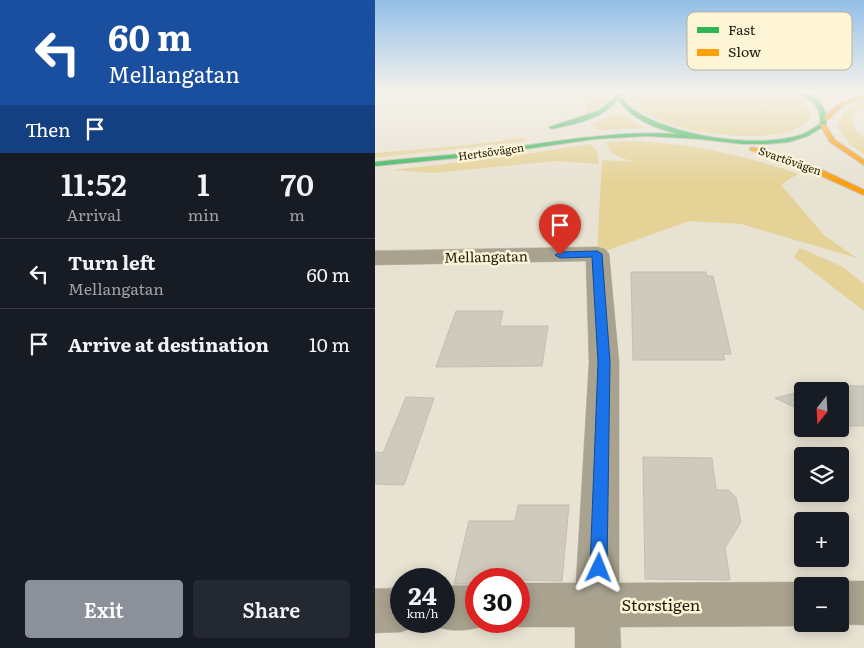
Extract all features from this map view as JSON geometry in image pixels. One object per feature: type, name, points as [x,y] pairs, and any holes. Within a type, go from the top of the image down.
[{"type":"main road","points":[[541,129],[569,122]]},
{"type":"main road","points":[[650,122],[697,137],[747,142],[785,140],[809,134],[824,122]]},
{"type":"main road","points":[[824,122],[832,141],[864,163]]},
{"type":"main road","name":"Hertsövägen","points":[[375,164],[477,154],[595,136],[647,134],[697,137]]},
{"type":"main road","name":"Svartövägen","points":[[712,139],[791,160],[822,172],[864,193]]},
{"type":"street","name":"Mellangatan","points":[[375,258],[597,254],[604,362],[597,605]]},
{"type":"street","points":[[849,603],[864,603]]},
{"type":"street","name":"Storstigen","points":[[530,606],[794,604]]},
{"type":"street","points":[[597,605],[598,648]]},
{"type":"street","points":[[375,611],[390,610]]},
{"type":"shaded area","points":[[596,122],[635,122],[647,128],[598,130],[591,124]]},
{"type":"shaded area","points":[[667,122],[805,122],[798,128],[777,134],[749,136],[689,129]]},
{"type":"shaded area","points":[[840,122],[852,122],[856,130],[864,138],[864,155],[850,144],[838,127]]},
{"type":"shaded area","points":[[524,138],[527,140],[375,158],[375,153]]},
{"type":"shaded area","points":[[628,141],[672,144],[735,155],[798,174],[781,185],[825,236],[857,258],[741,224],[689,221],[597,254],[602,160],[635,162],[614,154],[607,142]]},
{"type":"shaded area","points":[[591,144],[597,151],[599,164],[557,161],[433,173],[392,170],[504,157]]},
{"type":"shaded area","points":[[800,248],[843,267],[864,284],[864,311],[794,257]]},
{"type":"building","points":[[631,272],[706,272],[707,276],[713,276],[731,354],[723,354],[725,360],[633,360]]},
{"type":"building","points":[[456,311],[503,311],[500,326],[548,326],[542,366],[436,367]]},
{"type":"building","points":[[849,386],[864,386],[864,426],[849,426]]},
{"type":"building","points":[[794,393],[794,407],[775,398]]},
{"type":"building","points":[[406,397],[434,398],[404,485],[375,484],[375,452],[383,453]]},
{"type":"building","points":[[643,457],[712,458],[716,490],[728,490],[736,497],[741,522],[725,548],[730,580],[645,579]]},
{"type":"building","points":[[518,505],[569,505],[562,581],[530,580],[530,568],[465,568],[465,584],[455,584],[469,521],[515,521]]},
{"type":"traffic: fast","points":[[552,127],[572,122]]},
{"type":"traffic: fast","points":[[650,122],[692,135],[717,140],[743,142],[789,140],[806,135],[823,125],[823,122]]},
{"type":"traffic: fast","points":[[375,164],[477,154],[595,137],[647,134],[697,137]]},
{"type":"traffic: slow","points":[[823,125],[832,141],[864,163]]},
{"type":"traffic: slow","points":[[752,149],[807,166],[864,193]]},
{"type":"route","points":[[560,255],[597,254],[604,362],[599,568]]}]
